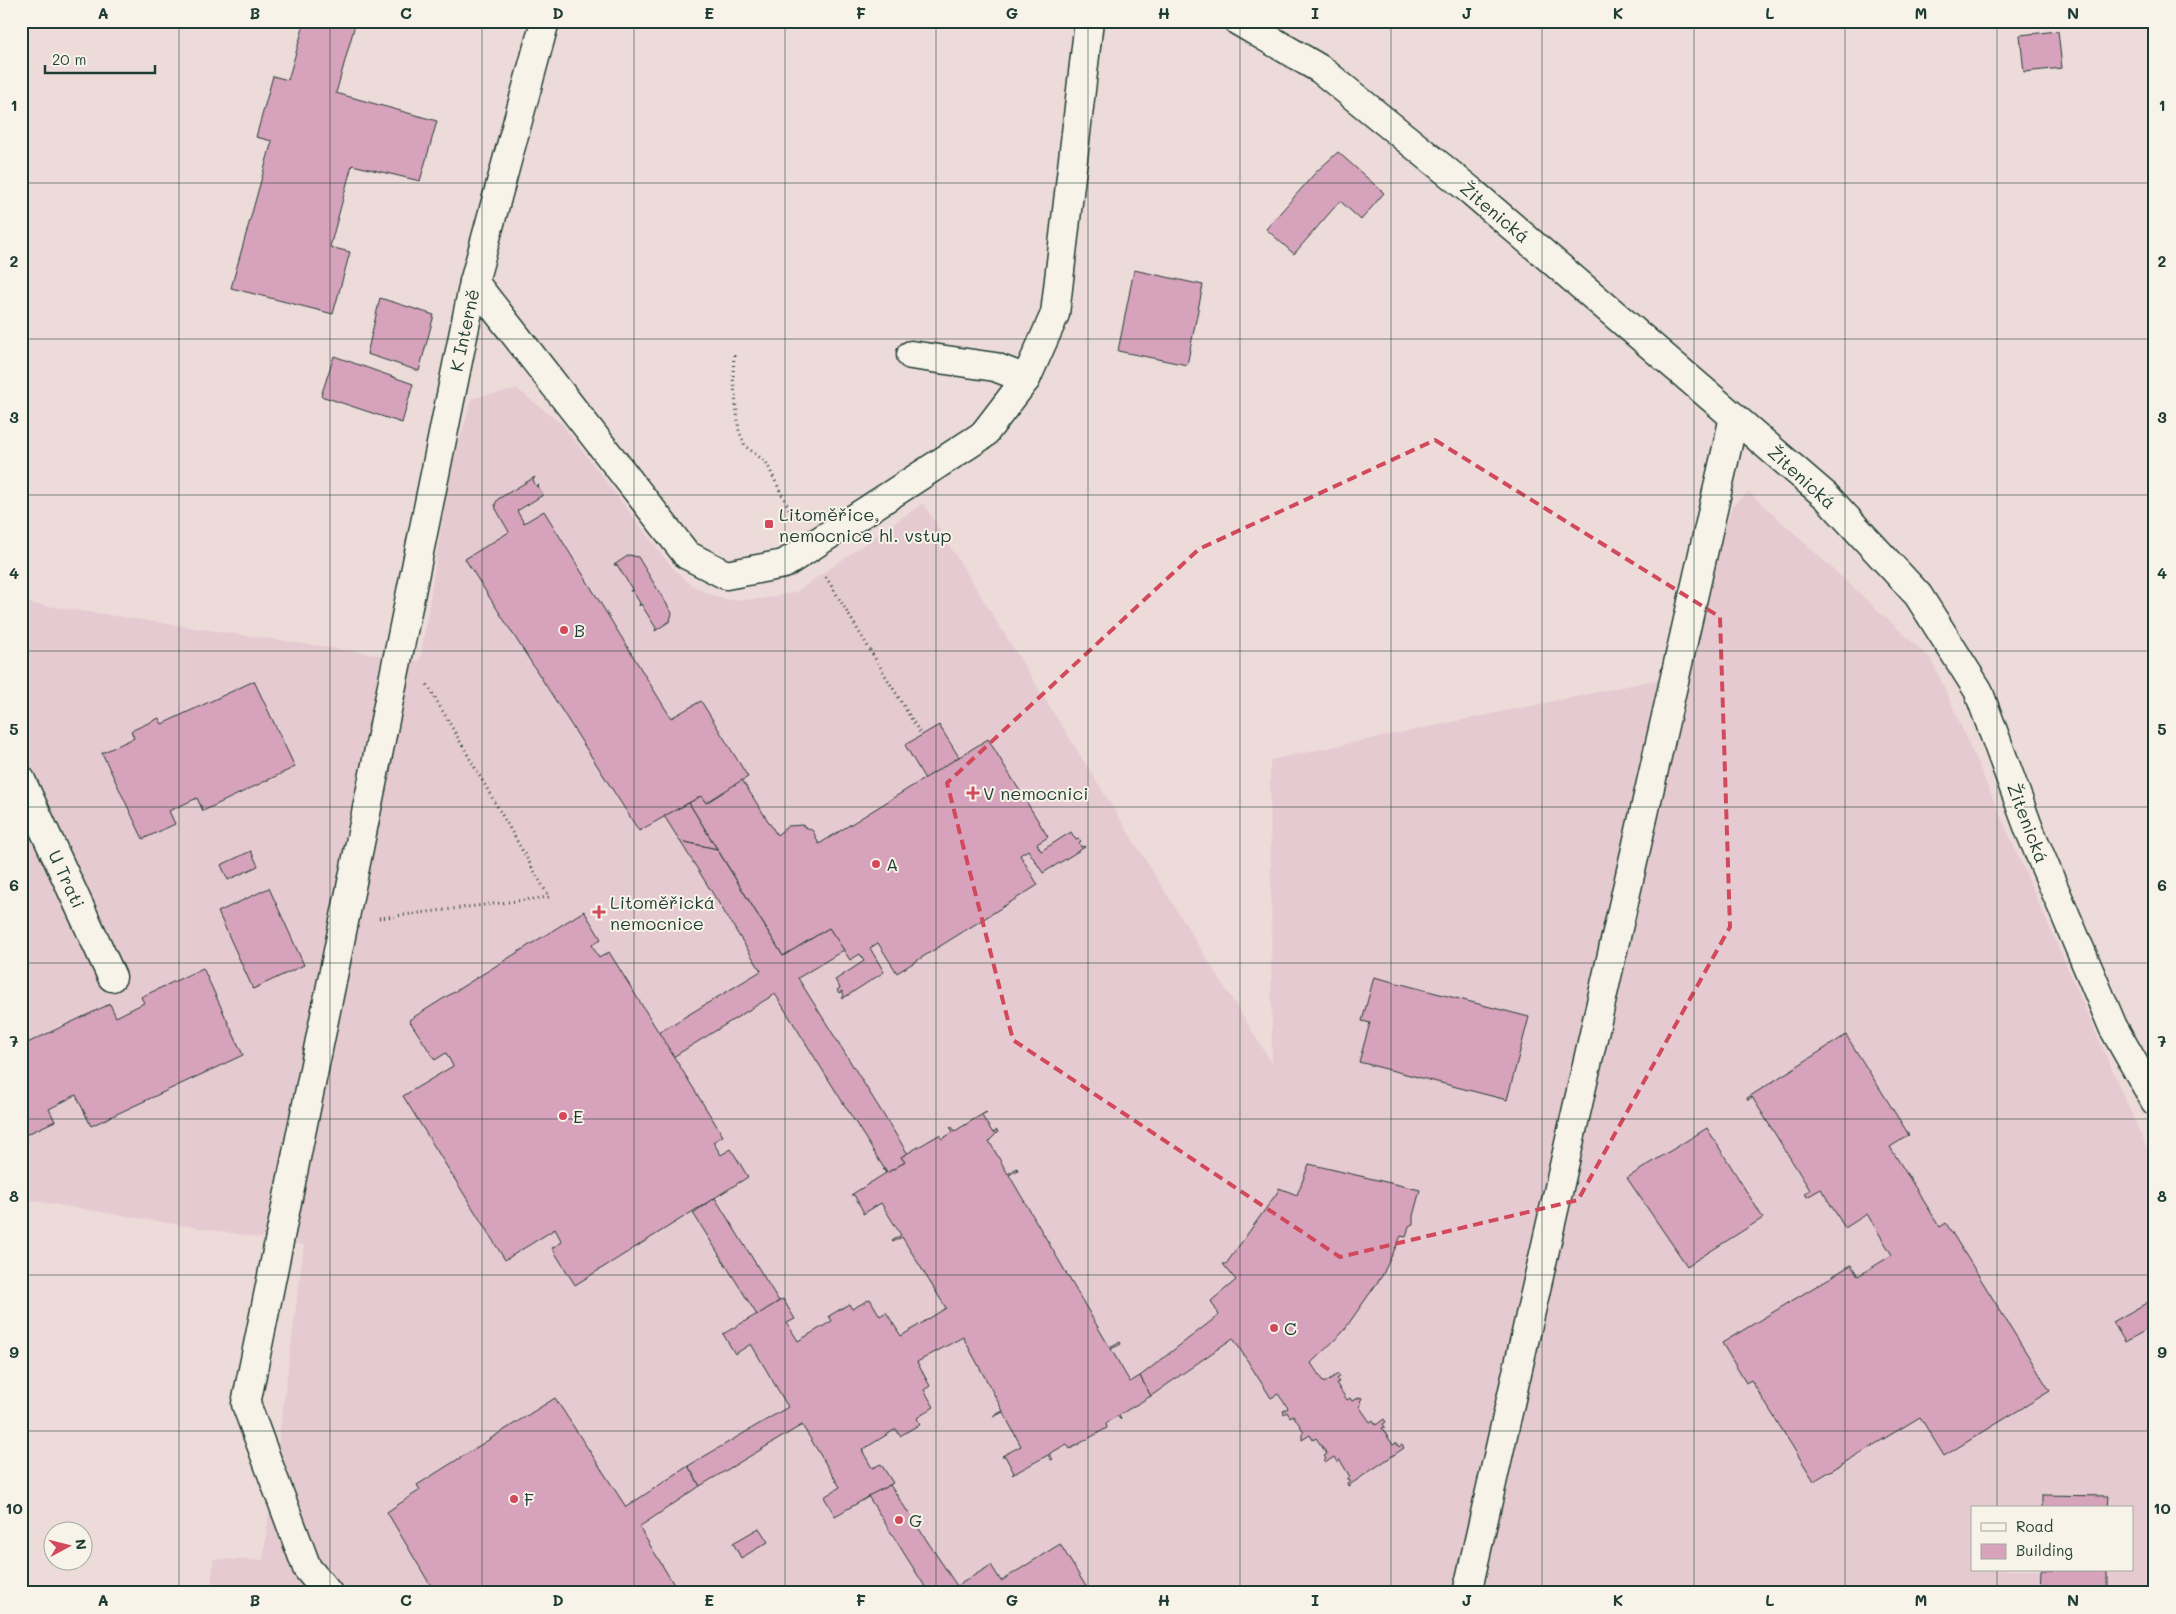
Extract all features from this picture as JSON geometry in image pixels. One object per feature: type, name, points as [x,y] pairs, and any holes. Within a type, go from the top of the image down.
[{"type":"street","name":"K Interně","points":[[328,1593],[307,1568],[246,1404],[474,282],[545,21]]},
{"type":"street","points":[[474,282],[687,555],[726,575],[784,564],[983,435],[1026,379],[1055,314],[1089,21]]},
{"type":"street","name":"Žitenická","points":[[1238,21],[1320,69],[1471,191],[1827,497],[1918,595],[1978,690],[2029,829],[2109,1018],[2155,1101]]},
{"type":"street","points":[[911,355],[995,367],[1026,379]]},
{"type":"street","points":[[1467,1593],[1734,417]]},
{"type":"street","name":"U Trati","points":[[21,780],[112,978]]},
{"type":"path","points":[[343,922],[549,897],[434,693],[400,642]]},
{"type":"highlighted area","points":[[1435,440],[1720,617],[1730,927],[1578,1200],[1340,1257],[1013,1040],[947,783],[1199,549]]},
{"type":"shaded area","name":"Litoměřická nemocnice","points":[[517,389],[562,424],[671,566],[691,585],[729,600],[762,599],[796,592],[923,503],[1272,1063],[1270,760],[1684,674],[1732,506],[1749,492],[1932,660],[2155,1167],[2155,1593],[211,1593],[213,1559],[263,1560],[304,1245],[21,1199],[21,602],[420,661],[450,472],[472,398]]},
{"type":"building","points":[[305,21],[356,21],[336,93],[437,121],[420,181],[352,165],[330,247],[350,252],[333,314],[231,288],[272,141],[256,137],[273,76],[288,80]]},
{"type":"building","points":[[2058,31],[2062,68],[2024,72],[2020,35]]},
{"type":"building","points":[[1338,152],[1384,193],[1361,220],[1340,201],[1294,254],[1266,229],[1316,172]]},
{"type":"building","points":[[1134,270],[1203,285],[1187,365],[1118,351]]},
{"type":"building","points":[[380,298],[434,315],[419,371],[367,354]]},
{"type":"building","points":[[334,356],[413,384],[402,423],[321,396]]},
{"type":"building","name":"B","points":[[535,477],[533,480],[536,486],[539,485],[543,495],[517,511],[524,523],[544,511],[671,718],[701,701],[748,777],[706,803],[701,796],[639,831],[465,559],[509,532],[495,504],[498,499]]},
{"type":"building","points":[[629,555],[638,557],[672,613],[670,621],[655,631],[656,628],[641,604],[639,606],[640,603],[632,590],[630,592],[632,589],[617,565],[614,565]]},
{"type":"building","points":[[254,681],[295,767],[203,811],[197,798],[169,811],[175,824],[143,839],[102,753],[134,738],[131,731],[159,718],[162,724]]},
{"type":"building","points":[[939,725],[959,757],[925,779],[905,745]]},
{"type":"building","name":"A","points":[[988,739],[1048,837],[1037,844],[1041,851],[1071,832],[1076,840],[1079,839],[1081,841],[1079,843],[1081,847],[1085,847],[1043,873],[1028,850],[1020,855],[1038,885],[897,973],[878,943],[870,948],[884,972],[842,999],[844,995],[842,991],[839,993],[837,990],[840,988],[835,980],[864,961],[860,954],[850,960],[829,928],[783,956],[689,803],[701,796],[706,803],[742,780],[777,835],[788,826],[802,825],[813,831],[819,844]]},
{"type":"building","points":[[689,803],[717,849],[680,841],[664,816]]},
{"type":"building","points":[[680,841],[717,849],[783,956],[829,928],[844,950],[798,978],[908,1154],[901,1157],[905,1162],[887,1173],[775,994],[673,1057],[658,1033],[761,971]]},
{"type":"building","points":[[251,851],[258,866],[228,880],[221,865]]},
{"type":"building","points":[[269,888],[304,965],[253,989],[218,912]]},
{"type":"building","name":"E","points":[[584,911],[601,939],[592,945],[599,958],[609,952],[723,1136],[713,1142],[721,1155],[731,1149],[748,1177],[575,1285],[552,1248],[562,1242],[555,1229],[505,1260],[403,1096],[453,1066],[446,1053],[435,1060],[409,1020]]},
{"type":"building","points":[[203,968],[243,1055],[91,1126],[76,1095],[49,1109],[55,1121],[21,1137],[21,1046],[110,1004],[116,1017],[144,1003],[141,997]]},
{"type":"building","points":[[1374,977],[1529,1017],[1507,1100],[1359,1062],[1370,1023],[1362,1021]]},
{"type":"building","points":[[1846,1035],[1909,1135],[1890,1147],[1940,1227],[1946,1223],[2050,1391],[1944,1456],[1920,1417],[1814,1481],[1751,1380],[1746,1383],[1722,1343],[1851,1265],[1858,1276],[1892,1255],[1867,1214],[1845,1228],[1821,1189],[1807,1197],[1805,1193],[1810,1190],[1752,1097],[1748,1100],[1747,1098]]},
{"type":"building","points":[[986,1112],[982,1116],[993,1133],[997,1130],[998,1132],[989,1141],[1008,1174],[1017,1168],[1018,1170],[1009,1175],[1110,1348],[1120,1342],[1121,1344],[1111,1349],[1130,1382],[1140,1376],[1151,1396],[1119,1415],[1121,1420],[1117,1416],[1106,1423],[1107,1428],[1070,1449],[1067,1444],[1049,1454],[1053,1459],[1051,1460],[1048,1455],[1012,1475],[1014,1473],[1005,1456],[1002,1456],[1021,1446],[1003,1412],[993,1417],[1003,1411],[963,1337],[917,1362],[930,1386],[924,1390],[934,1407],[917,1418],[920,1424],[900,1436],[896,1429],[862,1450],[872,1468],[881,1464],[893,1483],[835,1516],[824,1497],[840,1487],[802,1425],[700,1486],[688,1466],[788,1407],[751,1344],[735,1354],[723,1334],[783,1299],[795,1319],[787,1323],[798,1341],[832,1321],[829,1316],[849,1304],[852,1309],[870,1299],[880,1316],[886,1312],[901,1336],[946,1308],[902,1237],[892,1241],[901,1235],[881,1203],[863,1214],[854,1195],[851,1195],[886,1173],[883,1169],[887,1173],[905,1162],[901,1157],[939,1135],[942,1139],[953,1132],[950,1127],[955,1131]]},
{"type":"building","points":[[1707,1128],[1763,1218],[1687,1266],[1627,1178]]},
{"type":"building","name":"C","points":[[1309,1164],[1420,1190],[1413,1216],[1413,1224],[1409,1226],[1406,1237],[1401,1236],[1382,1276],[1342,1333],[1311,1363],[1324,1383],[1338,1374],[1340,1377],[1337,1379],[1339,1382],[1336,1383],[1347,1400],[1350,1398],[1352,1401],[1361,1397],[1360,1401],[1362,1404],[1359,1406],[1370,1422],[1373,1420],[1376,1425],[1384,1419],[1386,1422],[1383,1424],[1385,1427],[1382,1428],[1393,1445],[1396,1443],[1399,1447],[1402,1445],[1404,1448],[1348,1486],[1347,1483],[1350,1481],[1347,1479],[1350,1477],[1340,1460],[1337,1462],[1334,1457],[1325,1463],[1326,1459],[1324,1456],[1327,1454],[1316,1438],[1313,1440],[1310,1435],[1302,1440],[1302,1433],[1304,1432],[1293,1415],[1290,1417],[1287,1412],[1284,1414],[1283,1411],[1288,1408],[1278,1394],[1271,1398],[1233,1338],[1151,1396],[1140,1376],[1219,1315],[1211,1301],[1236,1280],[1223,1264],[1226,1264],[1279,1188],[1297,1195]]},
{"type":"building","points":[[715,1198],[779,1301],[757,1315],[693,1213]]},
{"type":"building","points":[[2148,1302],[2155,1313],[2155,1325],[2125,1342],[2113,1322]]},
{"type":"building","name":"F","points":[[555,1398],[626,1507],[688,1466],[700,1486],[639,1527],[679,1593],[435,1593],[387,1512],[420,1490],[417,1485]]},
{"type":"building","name":"G","points":[[890,1485],[957,1586],[991,1565],[1001,1581],[1060,1544],[1090,1593],[929,1593],[868,1496]]},
{"type":"building","points":[[2042,1495],[2109,1496],[2108,1506],[2042,1506]]},
{"type":"building","points":[[759,1528],[768,1542],[741,1558],[733,1543]]},
{"type":"building","points":[[2041,1572],[2107,1572],[2107,1593],[2040,1593]]},
{"type":"place","name":"Litoměřice, nemocnice hl. vstup","points":[[769,524]]},
{"type":"place","name":"B","points":[[564,630]]},
{"type":"place","name":"V nemocnici","points":[[973,793]]},
{"type":"place","name":"A","points":[[876,864]]},
{"type":"place","name":"Litoměřická nemocnice","points":[[599,912]]},
{"type":"place","name":"E","points":[[563,1116]]},
{"type":"place","name":"C","points":[[1274,1328]]},
{"type":"place","name":"F","points":[[514,1499]]},
{"type":"place","name":"G","points":[[899,1520]]}]
